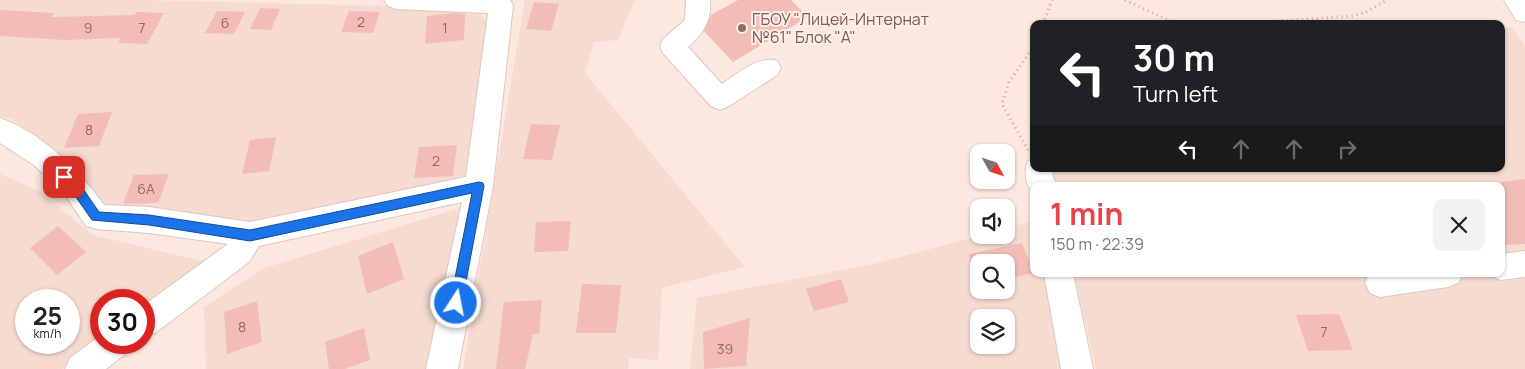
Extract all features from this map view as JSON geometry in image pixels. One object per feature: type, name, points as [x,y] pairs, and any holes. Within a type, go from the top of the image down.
[{"type":"street","points":[[396,0],[501,5],[479,186],[442,369]]},
{"type":"street","points":[[698,0],[700,15],[690,30],[672,46],[720,99],[768,68]]},
{"type":"street","points":[[1516,0],[1525,13]]},
{"type":"street","points":[[0,129],[44,157],[75,187],[96,217],[149,220],[250,235],[479,186]]},
{"type":"street","points":[[155,315],[239,253],[250,235]]},
{"type":"street","points":[[1505,266],[1525,264]]},
{"type":"street","points":[[1060,277],[1078,369]]},
{"type":"street","points":[[1380,283],[1425,277]]},
{"type":"street","points":[[81,369],[101,354]]},
{"type":"path","points":[[1045,20],[1052,0]]},
{"type":"path","points":[[1125,0],[1168,20]]},
{"type":"path","points":[[1294,20],[1352,16],[1366,12],[1387,0]]},
{"type":"path","points":[[1030,52],[1009,82],[1002,104],[1030,153]]},
{"type":"shaded area","points":[[0,0],[139,0],[475,8],[491,27],[469,178],[238,223],[104,208],[14,120],[0,116]]},
{"type":"shaded area","points":[[525,0],[635,0],[618,40],[594,42],[585,73],[745,267],[662,288],[658,360],[629,358],[628,369],[463,369]]},
{"type":"shaded area","points":[[1511,27],[1525,46],[1525,369],[1096,369],[1075,277],[1505,277],[1505,182],[1054,182],[1052,172],[1505,172],[1505,28]]},
{"type":"shaded area","points":[[0,174],[39,191],[93,235],[210,263],[155,302],[155,289],[90,289],[90,349],[62,369],[0,369]]},
{"type":"shaded area","points":[[466,206],[431,369],[206,369],[204,307],[264,268]]},
{"type":"shaded area","points":[[1030,222],[1030,277],[1047,277],[1062,369],[690,369],[697,298],[878,263],[970,238],[970,244],[1015,244],[1015,226]]},
{"type":"building","points":[[738,0],[791,0],[808,17],[733,62],[704,31],[711,15]]},
{"type":"building","points":[[534,2],[559,4],[551,31],[526,29]]},
{"type":"building","points":[[260,8],[280,9],[271,30],[250,29]]},
{"type":"building","points":[[0,10],[54,13],[51,17],[135,15],[136,12],[164,13],[147,44],[118,43],[121,38],[65,40],[0,36]]},
{"type":"building","points":[[217,11],[245,12],[234,34],[205,33]]},
{"type":"building","points":[[349,11],[380,12],[373,33],[341,32]]},
{"type":"building","points":[[455,13],[465,14],[464,40],[425,44],[427,16]]},
{"type":"building","points":[[112,112],[99,146],[64,148],[78,114]]},
{"type":"building","points":[[531,124],[560,125],[552,160],[523,159]]},
{"type":"building","points":[[276,137],[269,171],[242,174],[250,140]]},
{"type":"building","points":[[457,145],[453,176],[414,178],[419,147]]},
{"type":"building","points":[[169,174],[158,203],[123,204],[134,175]]},
{"type":"building","points":[[1525,179],[1525,244],[1505,245],[1505,182],[1501,182]]},
{"type":"building","points":[[571,221],[568,251],[534,252],[536,222]]},
{"type":"building","points":[[58,226],[86,252],[57,275],[30,248]]},
{"type":"building","points":[[393,242],[404,279],[367,294],[358,256]]},
{"type":"building","points":[[1022,243],[1030,263],[1030,274],[1015,277],[1015,254],[970,254],[970,262],[969,254]]},
{"type":"building","points":[[841,279],[849,302],[814,311],[806,289]]},
{"type":"building","points":[[582,284],[621,285],[616,333],[576,333]]},
{"type":"building","points":[[542,300],[539,334],[533,334],[525,369],[496,369],[504,302]]},
{"type":"building","points":[[257,301],[262,342],[227,354],[224,312]]},
{"type":"building","points":[[1339,314],[1353,350],[1308,351],[1296,315]]},
{"type":"building","points":[[750,318],[746,366],[704,369],[703,332]]},
{"type":"building","points":[[364,328],[370,360],[345,369],[329,369],[325,342]]},
{"type":"place","name":"ГБОУ \"Лицей-Интернат №61\" Блок \"А\"","points":[[742,28]]},
{"type":"route","points":[[64,177],[75,187],[96,217],[149,220],[250,235],[479,186],[456,303]]}]
